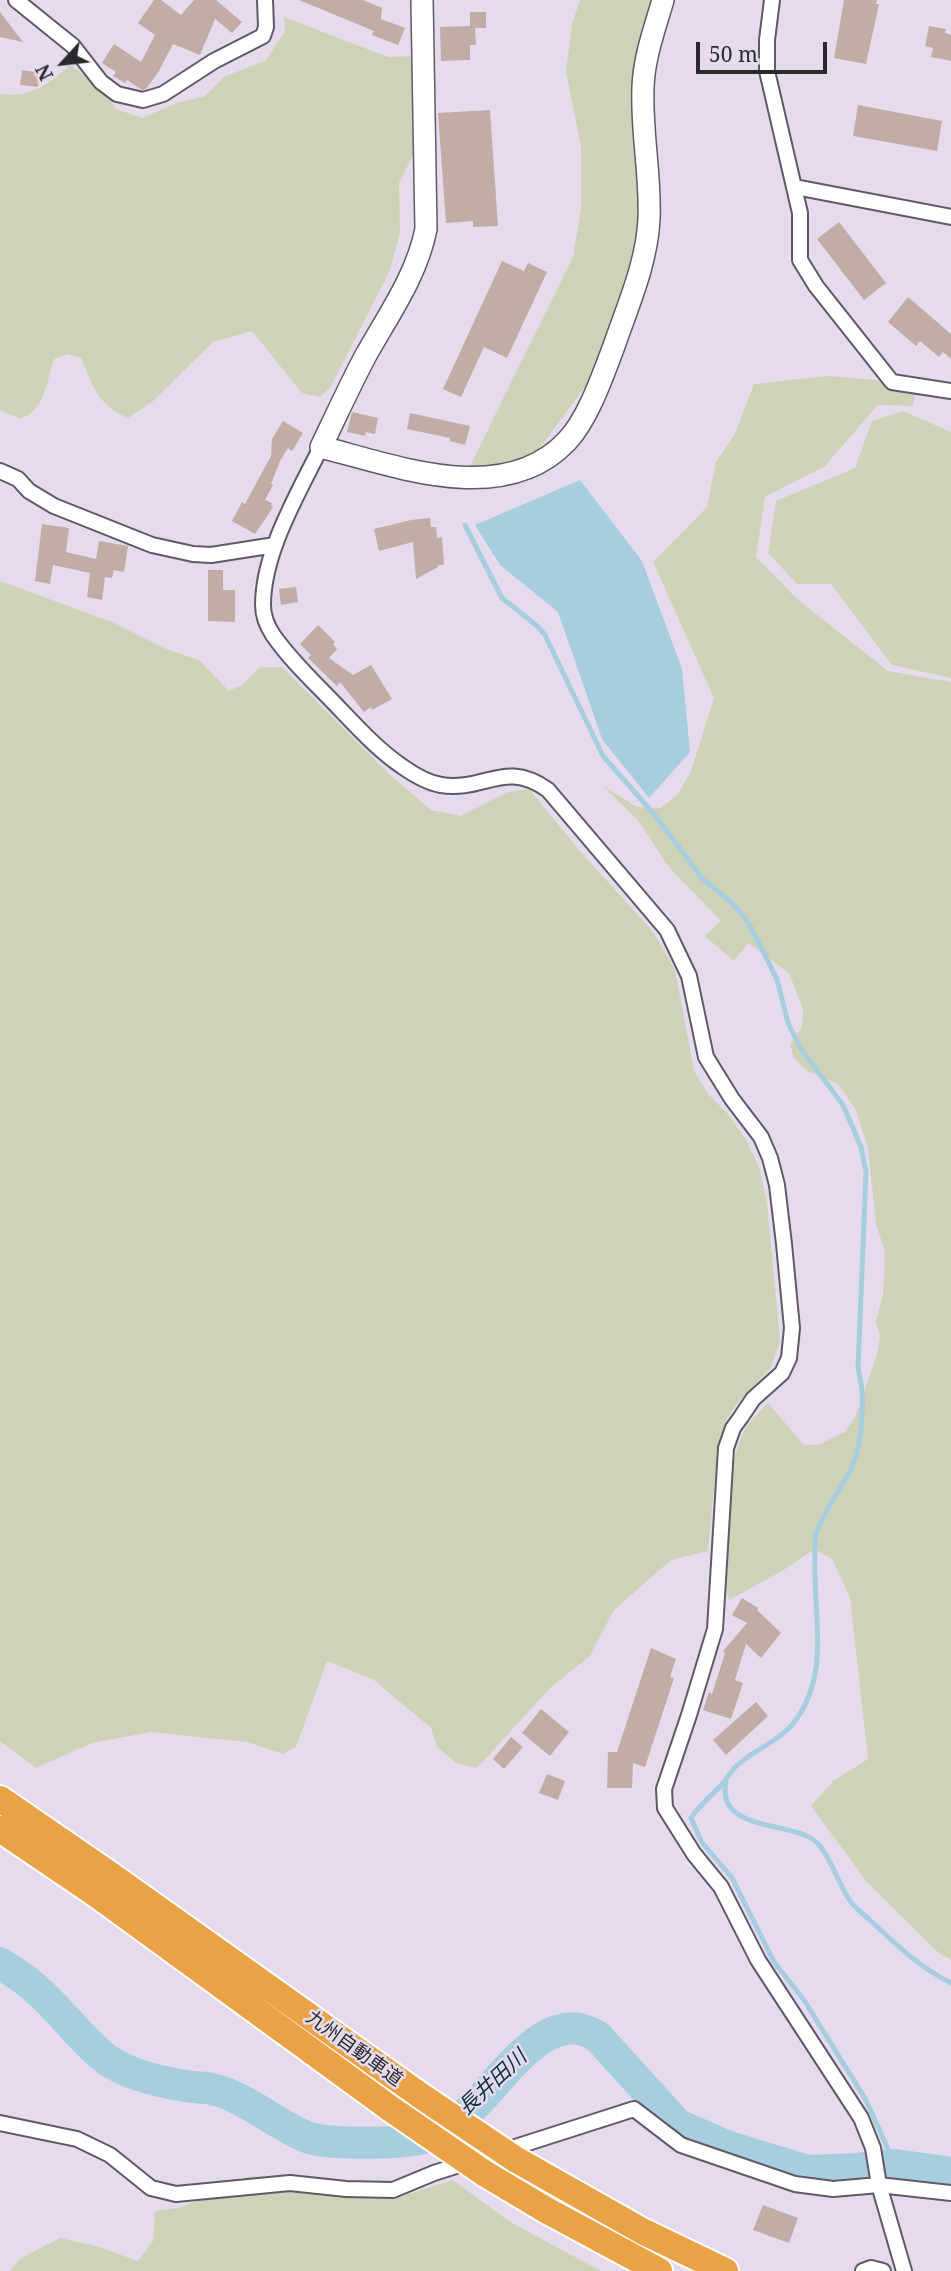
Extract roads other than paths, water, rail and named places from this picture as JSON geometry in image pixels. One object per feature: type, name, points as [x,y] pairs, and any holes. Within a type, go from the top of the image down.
[{"type":"highway","name":"九州自動車道","points":[[0,1800],[120,1881],[515,2160],[642,2231],[725,2271]]},
{"type":"highway","name":"九州自動車道","points":[[0,1829],[96,1894],[391,2109],[484,2173],[570,2224],[659,2271]]},
{"type":"street","points":[[16,0],[73,46],[101,82],[117,94],[144,100],[163,94],[214,61],[263,36],[266,27],[265,0]]},
{"type":"street","points":[[422,0],[426,229],[422,252],[351,383],[275,545],[265,590],[264,618],[272,634],[296,664],[402,767],[441,785],[460,785],[515,775],[533,779],[548,790],[667,930],[689,976],[706,1057],[732,1099],[761,1137],[770,1158],[777,1185],[792,1328],[789,1358],[782,1373],[753,1399],[733,1428],[726,1448],[715,1629],[690,1715],[664,1789],[665,1808],[694,1854],[721,1887],[758,1960],[861,2118],[873,2148],[879,2185],[904,2271]]},
{"type":"street","points":[[321,447],[417,471],[459,478],[490,478],[532,466],[553,454],[569,439],[586,411],[607,366],[642,264],[649,221],[649,173],[643,121],[643,86],[648,50],[663,0]]},
{"type":"street","points":[[772,0],[767,40],[767,71],[771,96],[796,187],[800,213],[800,260],[816,286],[892,382],[951,391]]},
{"type":"street","points":[[796,187],[951,217]]},
{"type":"street","points":[[0,471],[18,479],[29,491],[54,506],[152,544],[193,554],[211,555],[275,545]]},
{"type":"street","points":[[0,2123],[77,2139],[110,2155],[151,2188],[176,2194],[290,2183],[345,2189],[393,2190],[434,2173],[634,2109],[681,2145],[795,2185],[833,2189],[879,2185],[951,2193]]},
{"type":"street","points":[[863,2271],[883,2271]]},
{"type":"water","points":[[580,480],[642,561],[682,669],[690,752],[649,798],[602,739],[558,612],[500,565],[475,525]]},
{"type":"waterway","points":[[465,525],[502,598],[545,635],[603,756],[654,814],[702,878],[733,904],[748,922],[777,979],[788,1023],[801,1049],[843,1105],[861,1147],[866,1172],[858,1369],[862,1393],[862,1421],[854,1462],[815,1537],[818,1644],[813,1683],[806,1702],[789,1728],[737,1765],[691,1818],[701,1841],[732,1878],[774,1962],[804,2000],[866,2100],[895,2165]]},
{"type":"waterway","points":[[726,1783],[726,1798],[732,1809],[742,1817],[800,1833],[817,1843],[856,1908],[911,1957],[951,1983]]},
{"type":"waterway","name":"長井田川","points":[[0,1963],[40,1993],[96,2050],[115,2065],[155,2080],[225,2093],[295,2132],[316,2140],[382,2142],[429,2136],[451,2124],[471,2108],[530,2047],[563,2029],[580,2029],[598,2037],[678,2125],[726,2146],[808,2171],[895,2165],[951,2173]]}]
